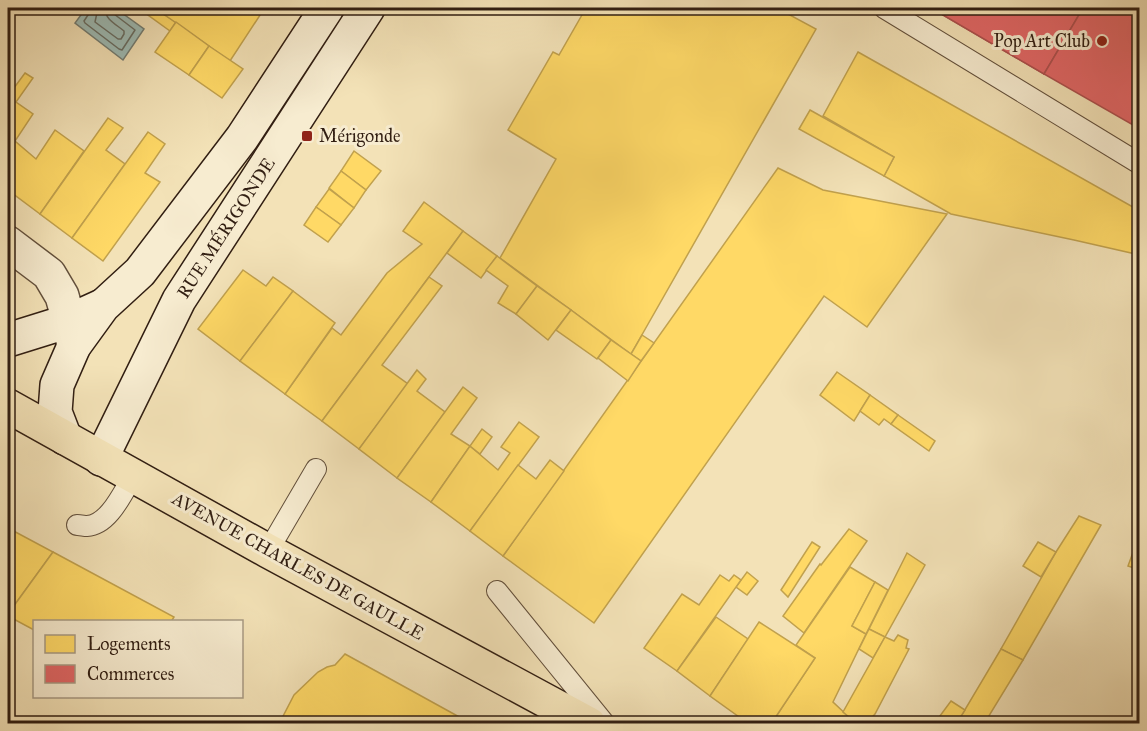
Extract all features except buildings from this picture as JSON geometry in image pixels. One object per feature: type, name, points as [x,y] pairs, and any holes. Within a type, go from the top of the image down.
[{"type":"main road","name":"AVENUE CHARLES DE GAULLE","points":[[8,406],[268,551],[589,723]]},
{"type":"street","name":"RUE MÉRIGONDE","points":[[65,438],[55,412],[57,385],[72,334],[140,272],[242,138],[327,8]]},
{"type":"street","name":"RUE MÉRIGONDE","points":[[101,459],[179,300],[368,8]]},
{"type":"street","points":[[8,243],[49,274],[62,296],[72,334],[8,340]]},
{"type":"lane","points":[[884,8],[1140,164]]},
{"type":"lane","points":[[268,551],[316,469]]},
{"type":"lane","points":[[78,525],[88,526],[99,523],[107,516],[132,476]]},
{"type":"lane","points":[[497,591],[605,723]]},
{"type":"water","points":[[86,8],[115,8],[144,29],[123,60],[75,23]]},
{"type":"place","name":"Pop Art Club","points":[[1102,41]]},
{"type":"place","name":"Mérigonde","points":[[307,136]]}]
